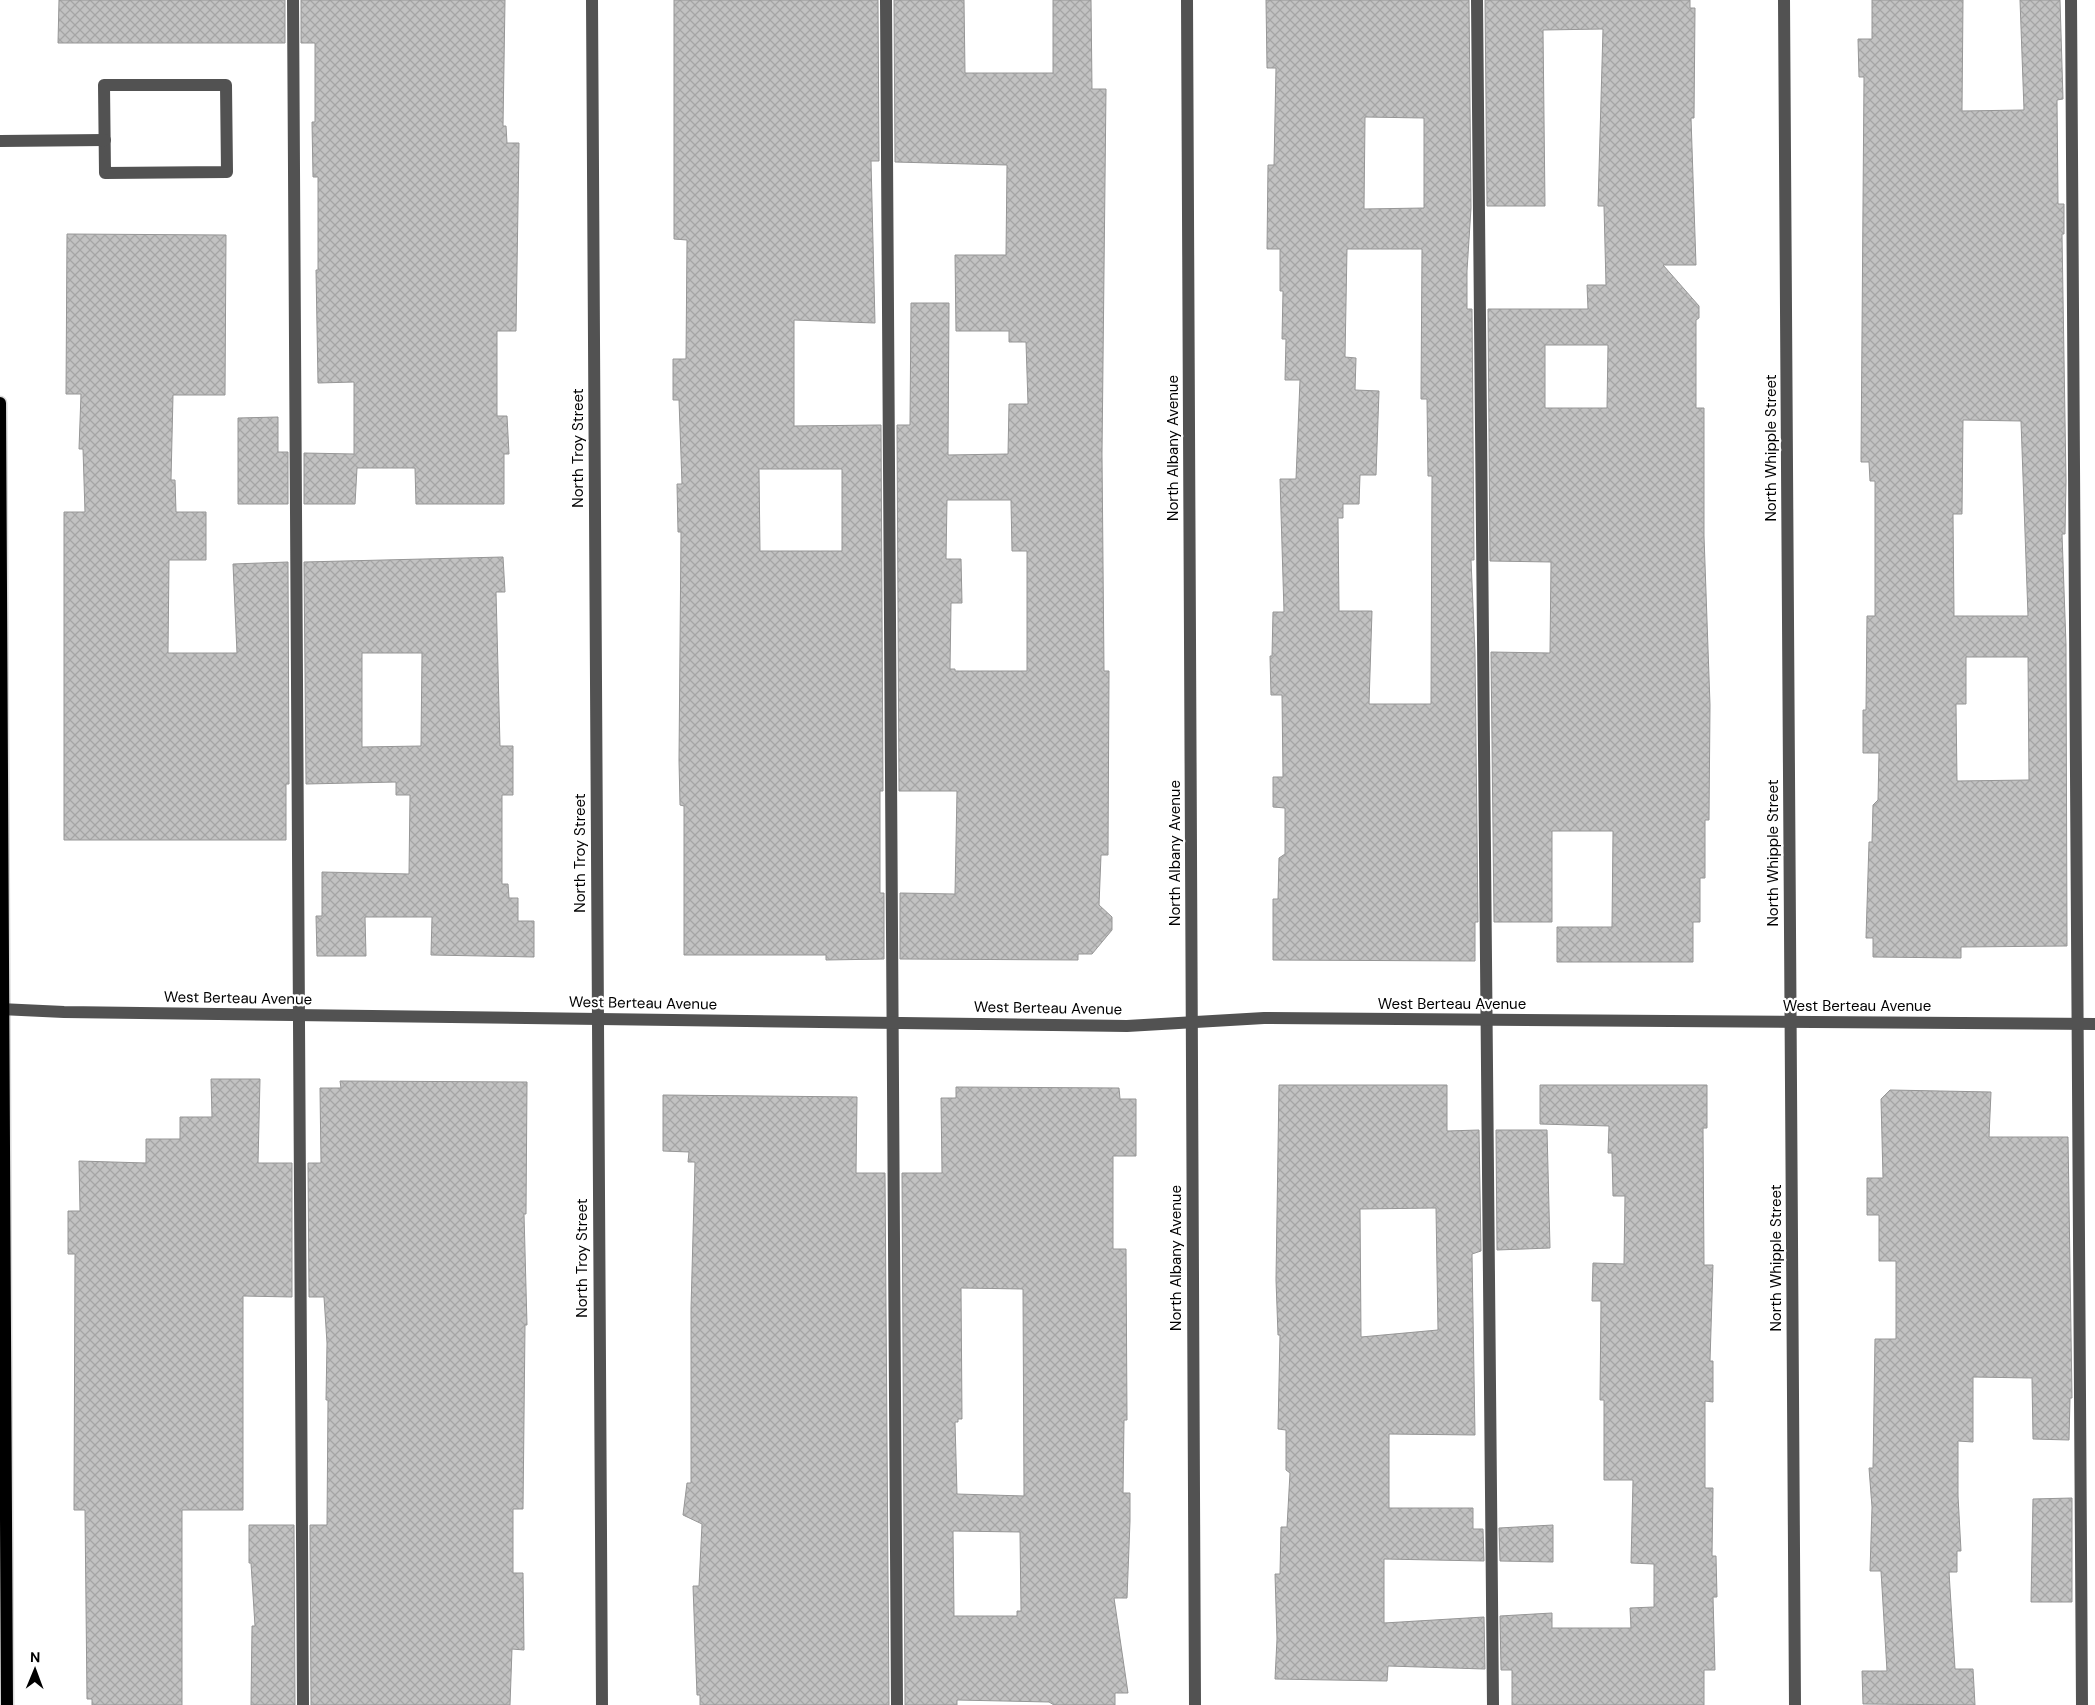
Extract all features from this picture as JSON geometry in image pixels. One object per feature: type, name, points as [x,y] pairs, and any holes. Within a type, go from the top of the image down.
[{"type":"main road","points":[[0,403],[3,1597],[7,1705]]},
{"type":"street","points":[[293,0],[303,1705]]},
{"type":"street","name":"North Troy Street","points":[[592,0],[602,1705]]},
{"type":"street","points":[[886,0],[897,1705]]},
{"type":"street","name":"North Albany Avenue","points":[[1187,0],[1195,1705]]},
{"type":"street","points":[[1477,0],[1493,1705]]},
{"type":"street","name":"North Whipple Street","points":[[1784,0],[1795,1705]]},
{"type":"street","points":[[2071,0],[2082,1705]]},
{"type":"street","points":[[104,85],[226,85],[227,172],[105,173],[105,140],[104,85]]},
{"type":"street","points":[[0,141],[105,140]]},
{"type":"street","name":"West Berteau Avenue","points":[[2,1009],[64,1012],[1127,1026],[1264,1018],[2095,1024]]},
{"type":"building","points":[[59,0],[285,0],[285,43],[58,43]]},
{"type":"building","points":[[301,0],[505,0],[503,126],[506,126],[507,143],[519,143],[516,331],[497,331],[497,416],[507,416],[509,454],[504,454],[504,504],[416,504],[415,468],[357,468],[355,504],[304,504],[304,453],[354,454],[354,382],[318,383],[316,270],[318,270],[318,177],[313,177],[312,122],[315,122],[315,43],[301,43]]},
{"type":"building","points":[[674,0],[878,0],[879,161],[871,161],[875,323],[794,320],[794,426],[881,425],[883,791],[880,791],[880,893],[884,893],[884,959],[826,960],[826,955],[684,955],[684,806],[680,805],[679,760],[681,532],[678,532],[677,484],[682,484],[679,400],[673,400],[673,359],[686,359],[687,240],[674,239]],"holes":[[[759,469],[842,469],[842,551],[760,551]]]},
{"type":"building","points":[[894,0],[964,0],[965,73],[1053,73],[1053,0],[1091,0],[1092,89],[1106,89],[1102,454],[1104,671],[1109,671],[1108,855],[1101,855],[1099,905],[1112,917],[1112,930],[1092,954],[1078,954],[1078,960],[900,959],[900,893],[955,894],[957,791],[899,791],[897,425],[910,425],[911,303],[949,303],[948,455],[1008,454],[1009,404],[1028,404],[1026,342],[1009,342],[1009,331],[956,331],[955,255],[1006,255],[1007,165],[895,162]],"holes":[[[947,500],[1011,500],[1012,551],[1027,551],[1027,671],[955,671],[955,669],[950,669],[951,603],[962,603],[961,559],[946,559]]]},
{"type":"building","points":[[1266,0],[1469,0],[1471,208],[1467,271],[1467,309],[1472,309],[1474,560],[1471,560],[1475,652],[1478,922],[1475,922],[1475,961],[1273,960],[1273,899],[1278,899],[1279,858],[1285,854],[1285,808],[1273,807],[1273,777],[1283,777],[1282,695],[1271,695],[1270,656],[1272,656],[1273,612],[1284,612],[1280,479],[1296,479],[1300,380],[1285,380],[1286,339],[1282,339],[1283,291],[1280,291],[1280,249],[1267,249],[1268,165],[1274,165],[1276,68],[1267,68]],"holes":[[[1365,117],[1424,118],[1424,208],[1364,209]],[[1347,249],[1422,249],[1421,399],[1427,399],[1428,476],[1432,476],[1431,704],[1369,704],[1372,611],[1339,611],[1338,518],[1343,518],[1343,504],[1359,504],[1360,475],[1376,475],[1379,391],[1355,390],[1356,358],[1345,357]]]},
{"type":"building","points":[[1485,0],[1690,0],[1690,8],[1695,8],[1694,118],[1691,118],[1696,265],[1663,265],[1699,306],[1699,318],[1696,320],[1696,408],[1704,408],[1704,536],[1710,705],[1709,820],[1705,820],[1705,878],[1700,878],[1700,922],[1693,922],[1693,962],[1557,962],[1557,927],[1612,927],[1613,831],[1552,831],[1552,922],[1494,922],[1491,652],[1550,653],[1551,562],[1490,561],[1488,309],[1588,309],[1587,285],[1606,285],[1604,206],[1598,206],[1603,29],[1543,30],[1545,206],[1487,206]],"holes":[[[1545,345],[1608,345],[1607,408],[1545,408]]]},
{"type":"building","points":[[1872,0],[1963,0],[1962,111],[2024,110],[2020,0],[2060,0],[2063,99],[2057,100],[2058,204],[2064,204],[2064,234],[2062,234],[2066,481],[2065,534],[2062,534],[2066,645],[2067,946],[1961,947],[1961,958],[1873,957],[1873,938],[1866,938],[1869,842],[1872,842],[1873,805],[1878,800],[1879,753],[1863,753],[1863,710],[1866,710],[1867,616],[1875,616],[1875,481],[1870,481],[1869,462],[1861,462],[1864,77],[1859,77],[1858,39],[1872,39]],"holes":[[[1963,420],[2021,421],[2028,616],[1954,616],[1953,514],[1962,514]],[[1966,657],[2028,657],[2029,780],[1957,781],[1956,704],[1966,704]]]},
{"type":"building","points":[[67,234],[226,235],[225,395],[173,395],[171,480],[175,480],[176,512],[206,512],[206,560],[169,560],[168,653],[237,653],[233,564],[288,562],[289,784],[286,784],[286,840],[64,840],[64,512],[85,512],[83,449],[79,449],[81,394],[66,394]]},
{"type":"building","points":[[278,417],[278,452],[288,452],[288,504],[238,504],[238,418]]},
{"type":"building","points":[[503,557],[505,592],[496,592],[500,746],[513,746],[513,795],[502,795],[502,884],[508,884],[509,898],[518,898],[518,921],[534,921],[534,957],[431,955],[432,917],[365,917],[366,956],[317,956],[316,916],[322,916],[322,872],[409,874],[410,795],[396,795],[396,782],[306,784],[304,562]],"holes":[[[362,653],[422,653],[421,746],[362,747]]]},
{"type":"building","points":[[211,1079],[260,1079],[258,1163],[292,1163],[292,1297],[243,1296],[243,1510],[182,1510],[182,1705],[92,1705],[92,1699],[87,1699],[85,1510],[74,1510],[75,1254],[68,1254],[68,1211],[80,1211],[79,1161],[146,1163],[146,1139],[180,1139],[180,1117],[212,1117]]},
{"type":"building","points":[[340,1081],[527,1082],[526,1214],[524,1214],[527,1325],[525,1325],[523,1509],[513,1509],[513,1573],[523,1573],[524,1650],[512,1649],[510,1705],[311,1705],[310,1525],[327,1525],[328,1400],[326,1400],[327,1343],[324,1297],[309,1297],[308,1163],[321,1163],[320,1088],[341,1088]]},
{"type":"building","points":[[1279,1085],[1447,1085],[1447,1131],[1479,1130],[1481,1251],[1472,1254],[1475,1435],[1389,1434],[1389,1508],[1473,1508],[1473,1529],[1483,1529],[1484,1561],[1384,1559],[1384,1623],[1484,1617],[1485,1669],[1388,1666],[1387,1681],[1275,1679],[1277,1639],[1275,1574],[1280,1574],[1281,1527],[1287,1527],[1290,1473],[1286,1470],[1286,1430],[1278,1429],[1280,1335],[1278,1335],[1276,1280]],"holes":[[[1436,1208],[1438,1330],[1361,1337],[1360,1209]]]},
{"type":"building","points":[[1540,1085],[1707,1085],[1707,1128],[1703,1128],[1704,1265],[1713,1265],[1710,1361],[1713,1361],[1713,1402],[1705,1401],[1705,1488],[1713,1488],[1712,1556],[1716,1556],[1717,1597],[1713,1597],[1715,1670],[1704,1670],[1704,1705],[1512,1705],[1512,1670],[1501,1670],[1500,1616],[1552,1613],[1552,1628],[1631,1628],[1630,1608],[1654,1607],[1654,1564],[1631,1563],[1633,1480],[1604,1480],[1604,1400],[1600,1400],[1601,1301],[1592,1301],[1593,1263],[1624,1264],[1625,1196],[1613,1196],[1612,1153],[1608,1153],[1609,1126],[1540,1124]]},
{"type":"building","points":[[956,1087],[1119,1088],[1120,1099],[1136,1099],[1136,1156],[1113,1156],[1113,1249],[1126,1249],[1127,1420],[1124,1420],[1123,1493],[1130,1493],[1127,1598],[1114,1598],[1128,1693],[1115,1693],[1115,1705],[1054,1705],[1049,1702],[957,1700],[957,1705],[905,1705],[902,1173],[942,1173],[941,1098],[956,1098]],"holes":[[[961,1288],[1023,1289],[1024,1496],[957,1494],[955,1422],[958,1422],[958,1419],[962,1419]],[[953,1531],[1020,1532],[1021,1611],[1017,1611],[1017,1616],[954,1616]]]},
{"type":"building","points":[[1890,1090],[1991,1092],[1989,1137],[2068,1137],[2072,1398],[2070,1398],[2069,1440],[2033,1439],[2032,1378],[1973,1377],[1973,1442],[1958,1441],[1961,1551],[1957,1551],[1957,1572],[1949,1572],[1955,1669],[1973,1669],[1975,1705],[1863,1704],[1862,1671],[1887,1671],[1881,1571],[1870,1571],[1872,1507],[1869,1468],[1873,1468],[1875,1339],[1896,1339],[1896,1261],[1879,1261],[1879,1215],[1867,1215],[1867,1178],[1883,1178],[1881,1099]]},
{"type":"building","points":[[663,1095],[857,1097],[856,1173],[885,1173],[889,1705],[700,1705],[700,1695],[697,1695],[693,1586],[699,1586],[702,1524],[683,1515],[687,1483],[691,1483],[691,1309],[695,1162],[688,1162],[689,1152],[663,1151]]},
{"type":"building","points":[[1496,1130],[1547,1130],[1550,1248],[1497,1250]]},
{"type":"building","points":[[2072,1498],[2072,1602],[2031,1602],[2033,1499]]},
{"type":"building","points":[[249,1525],[294,1525],[295,1705],[251,1705],[252,1626],[255,1626],[251,1563],[249,1563]]},
{"type":"building","points":[[1553,1525],[1553,1562],[1500,1561],[1499,1528]]}]
